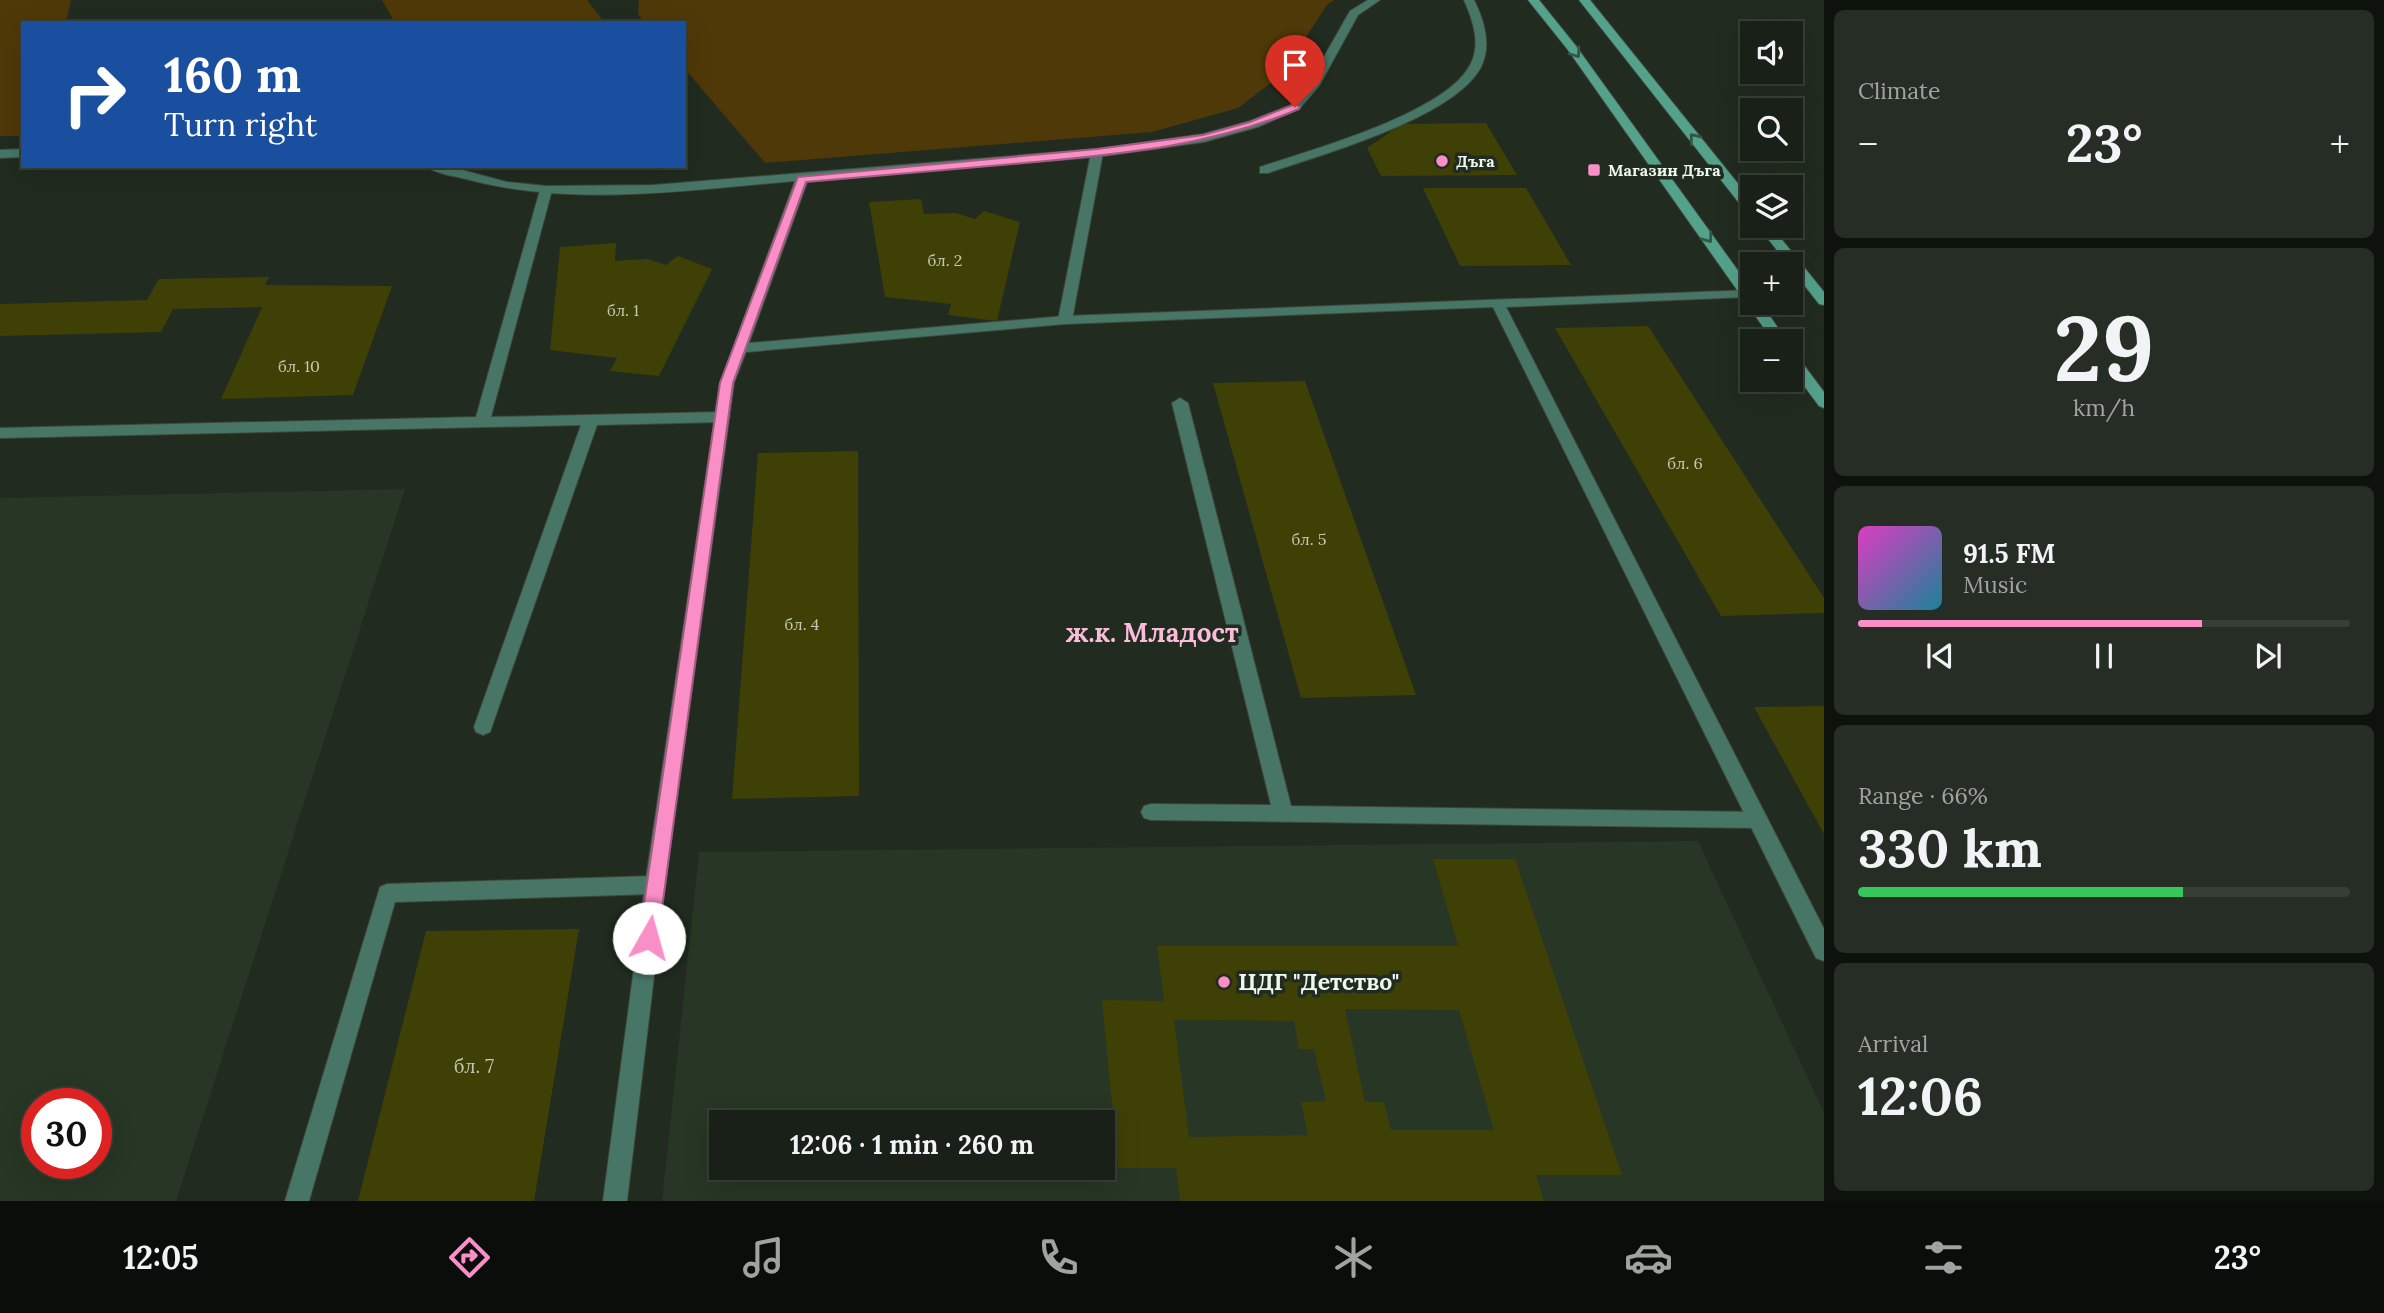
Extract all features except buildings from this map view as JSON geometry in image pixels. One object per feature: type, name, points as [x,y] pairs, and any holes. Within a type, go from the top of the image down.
[{"type":"main road","points":[[1533,0],[1572,48],[1740,284]]},
{"type":"main road","points":[[1584,0],[1740,195]]},
{"type":"main road","points":[[1774,238],[1824,301]]},
{"type":"main road","points":[[1803,374],[1824,403]]},
{"type":"street","points":[[439,168],[506,186],[546,190],[653,189],[1097,153],[1204,138],[1254,124],[1295,107],[1313,86],[1354,13],[1375,0]]},
{"type":"street","points":[[1264,170],[1360,137],[1437,104],[1475,69],[1483,34],[1469,0]]},
{"type":"street","points":[[0,154],[21,153]]},
{"type":"street","points":[[1065,320],[1097,153]]},
{"type":"street","points":[[615,1201],[655,885],[727,383],[802,179]]},
{"type":"street","points":[[482,422],[546,190]]},
{"type":"street","points":[[739,348],[1065,320],[1497,302],[1740,299]]},
{"type":"street","points":[[1497,302],[1824,951]]},
{"type":"street","points":[[1180,403],[1283,814]]},
{"type":"street","points":[[0,433],[722,417]]},
{"type":"street","points":[[483,727],[591,420]]},
{"type":"street","points":[[1151,812],[1758,820]]},
{"type":"street","points":[[297,1201],[387,894],[655,885]]},
{"type":"shaded area","points":[[0,0],[71,0],[66,21],[21,21],[21,136],[0,136]]},
{"type":"shaded area","points":[[382,0],[587,0],[603,21],[394,21]]},
{"type":"shaded area","points":[[639,0],[1334,0],[1327,5],[1281,75],[1238,108],[1152,132],[765,163],[686,70],[686,21],[643,21],[638,14]]},
{"type":"shaded area","points":[[405,489],[176,1201],[0,1201],[0,498]]},
{"type":"shaded area","name":"ЦДГ \"Детство\"","points":[[1698,841],[1824,1113],[1824,1201],[662,1201],[699,852]]},
{"type":"place","name":"Дъга","points":[[1442,161]]},
{"type":"place","name":"Магазин Дъга","points":[[1594,170]]},
{"type":"place","name":"ЦДГ \"Детство\"","points":[[1224,982]]},
{"type":"district","name":"ж.к. Младост","points":[[1152,633]]},
{"type":"route","points":[[649,938],[727,383],[802,179],[1097,153],[1204,138],[1254,124],[1295,107]]}]
